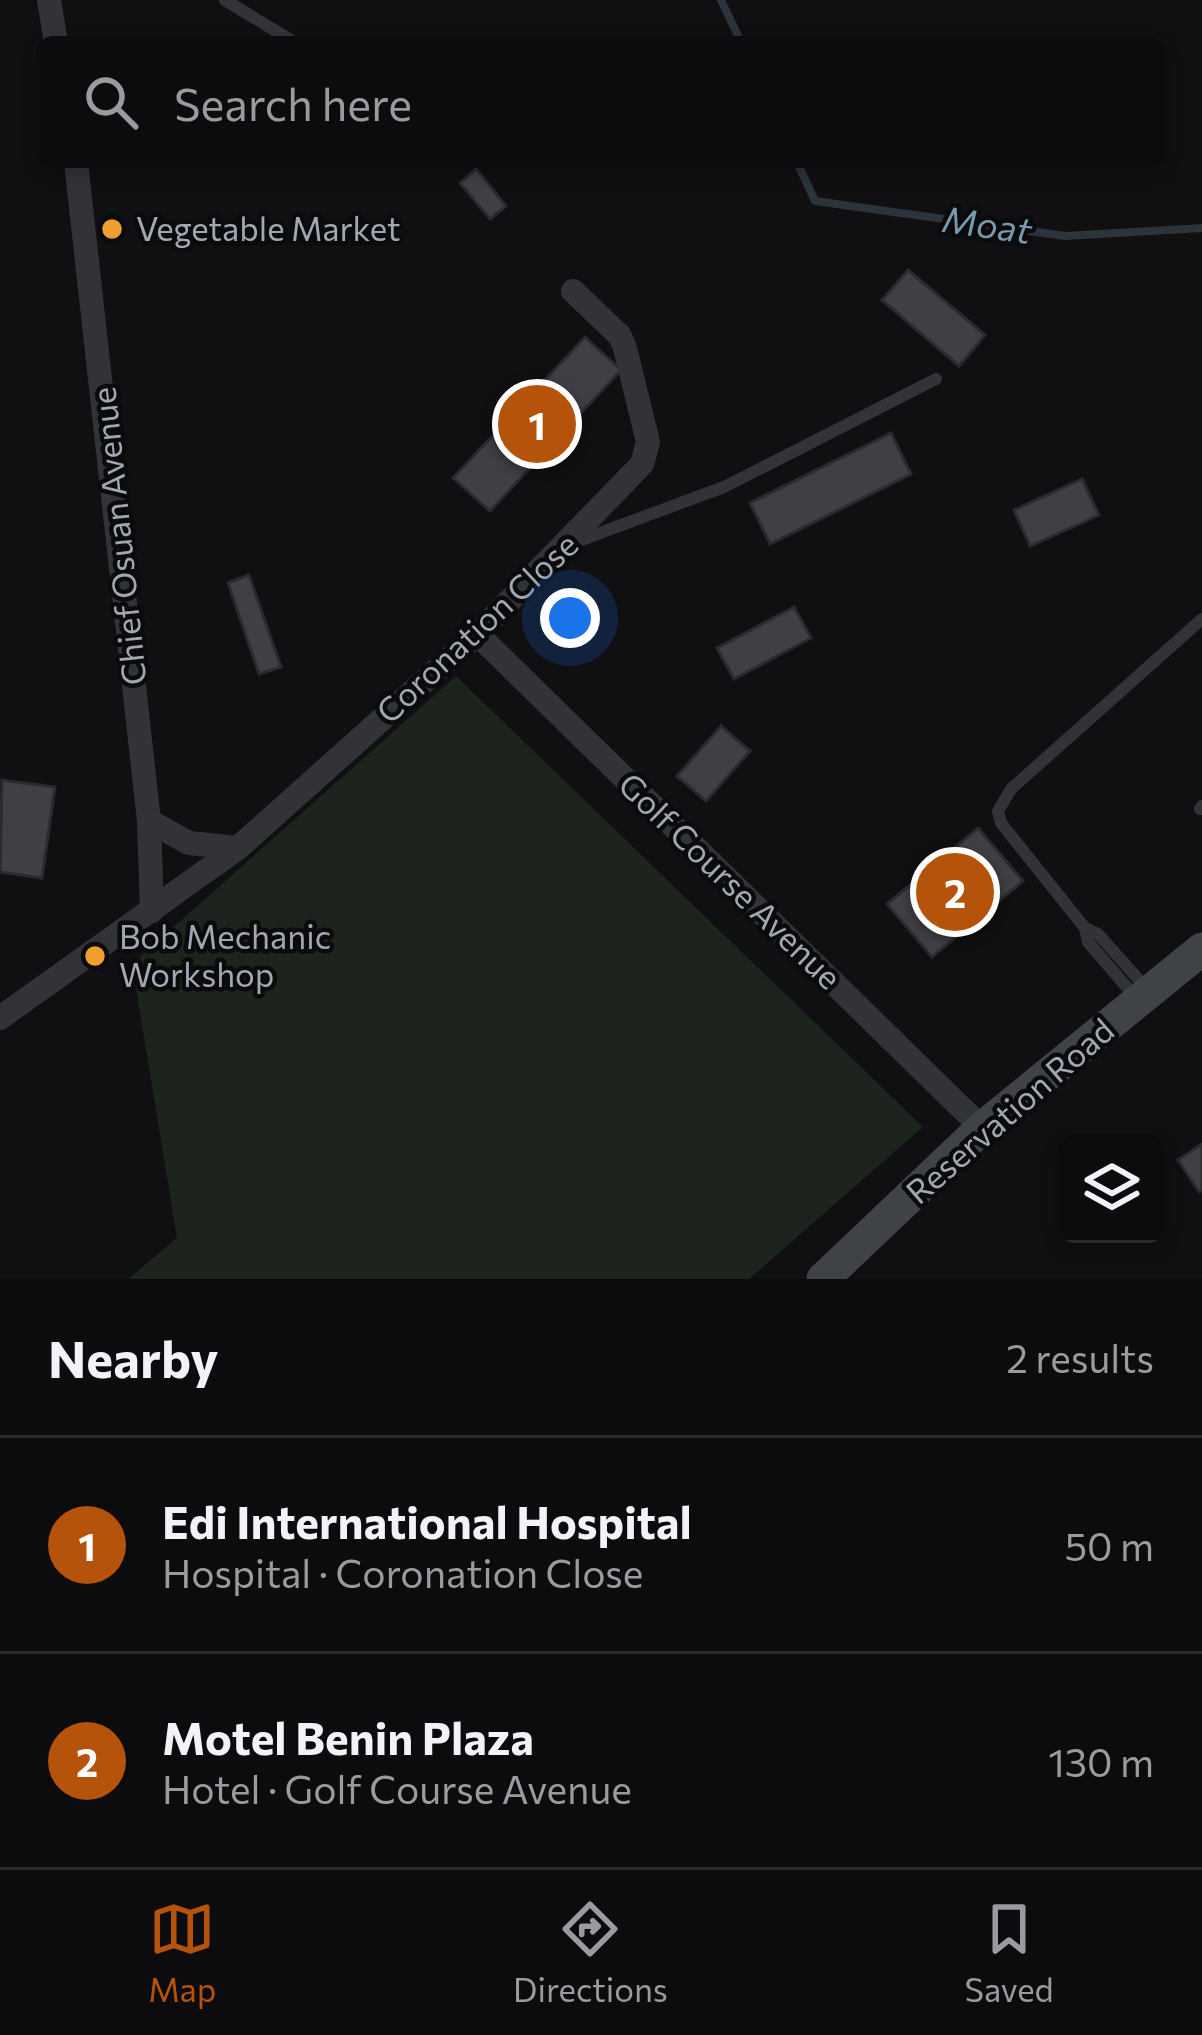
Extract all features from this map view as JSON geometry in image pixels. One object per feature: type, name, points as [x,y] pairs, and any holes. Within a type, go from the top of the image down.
[{"type":"street","points":[[50,0],[55,36]]},
{"type":"street","name":"Chief Osuan Avenue","points":[[77,168],[149,821],[152,911]]},
{"type":"street","name":"Coronation Close","points":[[0,1018],[238,848],[477,634],[642,464],[648,442],[620,336],[573,291]]},
{"type":"street","name":"Golf Course Avenue","points":[[477,634],[982,1128]]},
{"type":"street","points":[[149,821],[189,843],[238,848]]},
{"type":"street","name":"Reservation Road","points":[[824,1279],[982,1128],[1202,949]]},
{"type":"lane","points":[[225,0],[283,36]]},
{"type":"lane","points":[[566,545],[724,487],[935,379]]},
{"type":"lane","points":[[1144,996],[1098,934],[1085,928],[1001,823],[1002,800],[1202,619]]},
{"type":"shaded area","points":[[456,676],[923,1127],[749,1279],[128,1279],[177,1238],[132,964]]},
{"type":"building","points":[[476,169],[506,206],[490,219],[460,183]]},
{"type":"building","points":[[908,270],[985,335],[959,366],[882,300]]},
{"type":"building","points":[[585,337],[621,370],[490,511],[453,478]]},
{"type":"building","points":[[891,433],[911,474],[770,544],[750,503]]},
{"type":"building","points":[[1082,479],[1099,515],[1030,546],[1014,510]]},
{"type":"building","points":[[249,575],[281,667],[259,674],[228,583]]},
{"type":"building","points":[[794,607],[811,638],[734,679],[717,648]]},
{"type":"building","points":[[721,726],[750,751],[706,801],[677,776]]},
{"type":"building","points":[[2,780],[55,787],[42,878],[0,872]]},
{"type":"building","points":[[978,828],[1023,881],[932,957],[887,904]]},
{"type":"building","points":[[1202,1144],[1202,1190],[1199,1192],[1178,1160]]},
{"type":"waterway","name":"Moat","points":[[721,0],[738,36]]},
{"type":"waterway","name":"Moat","points":[[800,168],[815,201],[1065,236],[1202,228]]},
{"type":"place","name":"Vegetable Market","points":[[112,229]]},
{"type":"place","name":"Edi International Hospital","points":[[537,424]]},
{"type":"place","name":"Motel Benin Plaza","points":[[955,892]]},
{"type":"place","name":"Bob Mechanic Workshop","points":[[95,956]]}]
